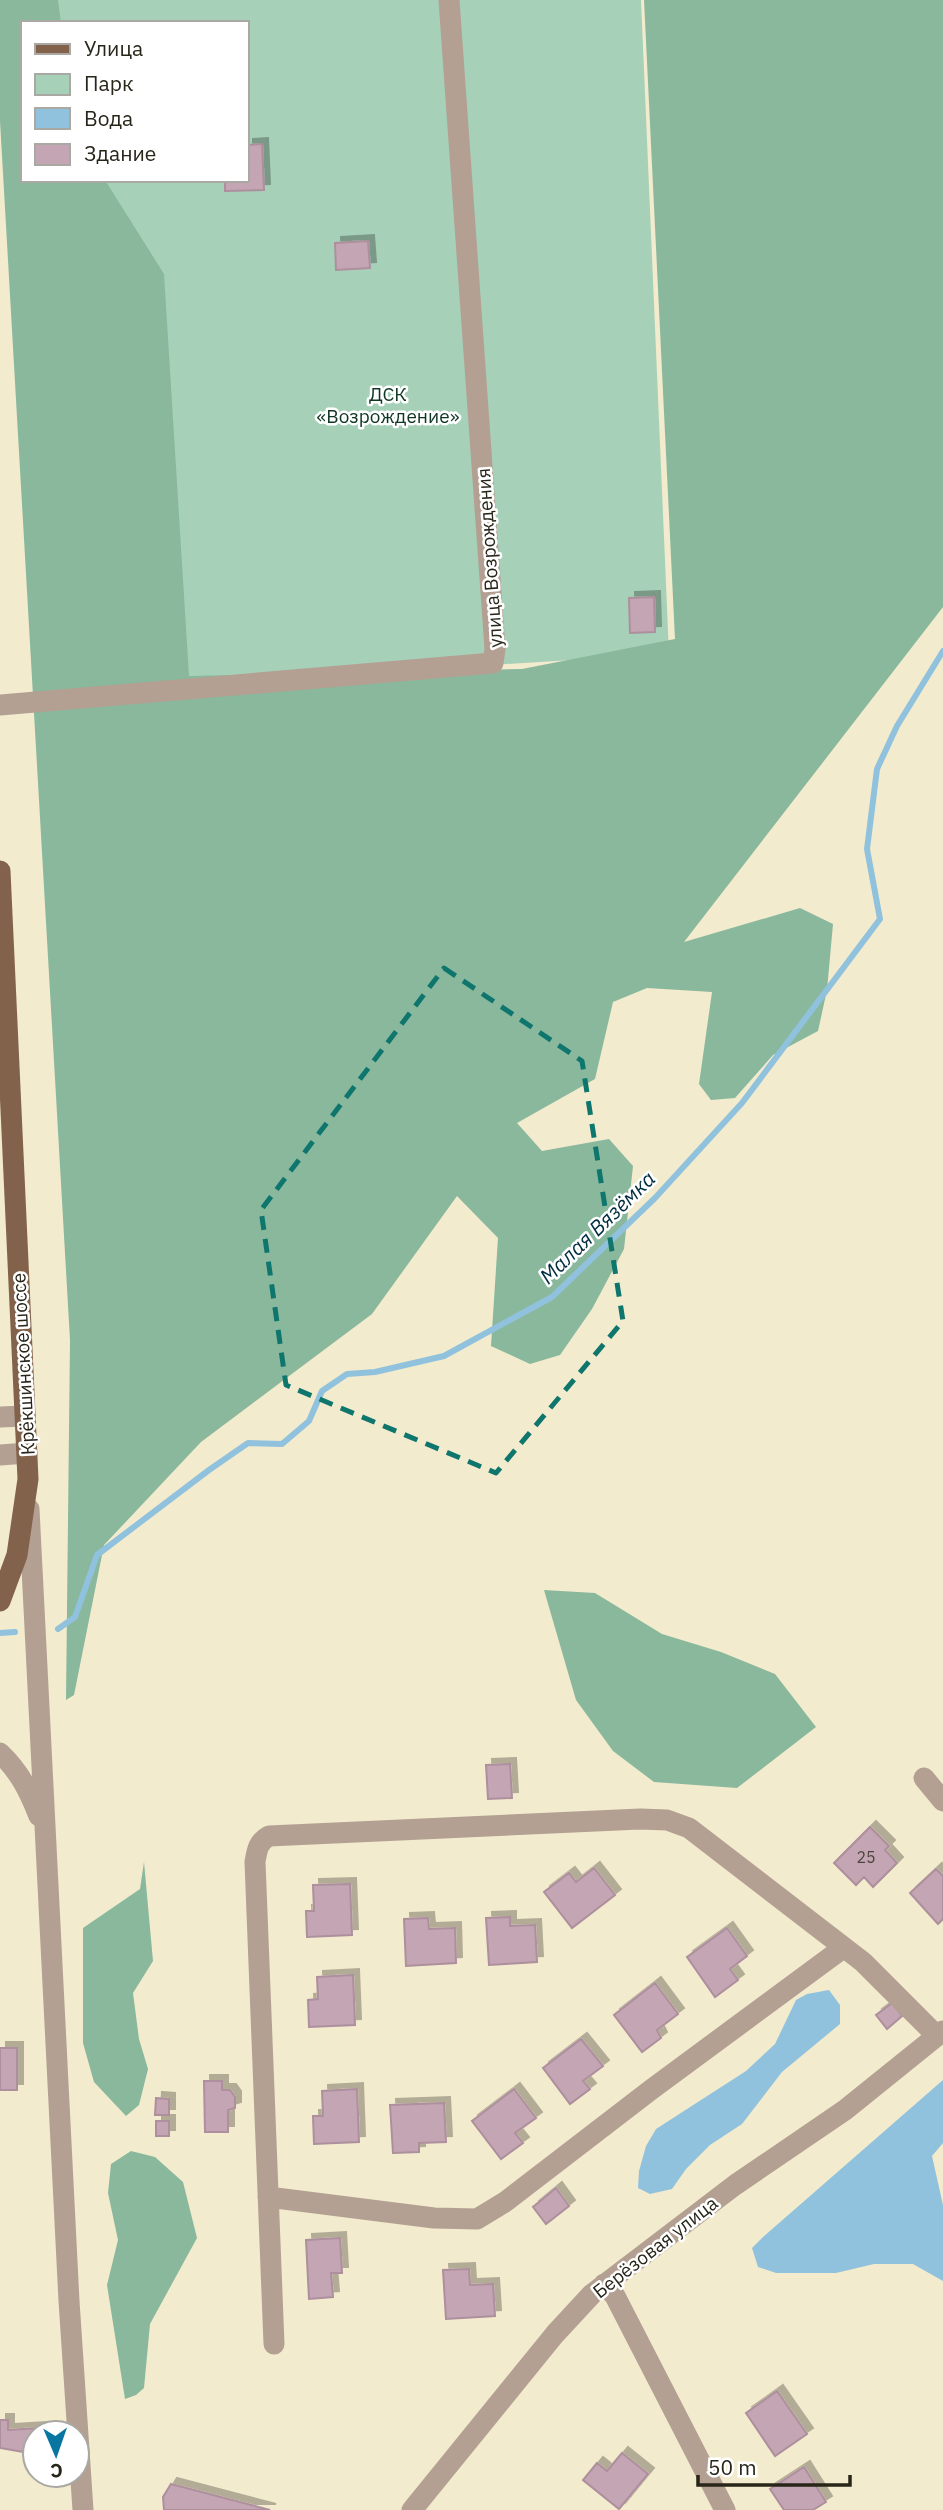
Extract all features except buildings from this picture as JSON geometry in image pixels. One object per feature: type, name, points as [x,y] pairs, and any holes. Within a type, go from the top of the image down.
[{"type":"main road","name":"Крёкшинское шоссе","points":[[0,871],[28,1479],[17,1555],[0,1601]]},
{"type":"street","name":"улица Возрождения","points":[[0,705],[493,663],[494,635],[450,0]]},
{"type":"street","points":[[0,1417],[25,1416]]},
{"type":"street","points":[[0,1455],[27,1453]]},
{"type":"street","points":[[28,1479],[69,2301],[83,2510]]},
{"type":"street","points":[[0,1753],[15,1767],[24,1781],[46,1836]]},
{"type":"street","points":[[924,1778],[943,1801]]},
{"type":"street","points":[[274,2344],[255,1862],[262,1840],[270,1836],[667,1820],[689,1828],[863,1962],[940,2033]]},
{"type":"street","points":[[268,2197],[434,2218],[477,2219],[505,2202],[843,1948]]},
{"type":"street","name":"Берёзовая улица","points":[[412,2510],[571,2314],[604,2284],[735,2185],[845,2110],[940,2033]]},
{"type":"street","points":[[604,2284],[615,2297],[726,2510]]},
{"type":"highlighted area","points":[[444,968],[582,1061],[623,1321],[496,1473],[286,1385],[261,1210]]},
{"type":"green space","points":[[0,0],[58,0],[61,21],[21,21],[21,182],[106,182],[164,274],[189,676],[522,669],[675,639],[644,0],[943,0],[943,607],[684,942],[800,908],[833,924],[827,990],[818,1031],[773,1055],[735,1098],[711,1100],[699,1084],[712,992],[647,988],[613,1002],[595,1079],[517,1123],[542,1151],[609,1139],[633,1166],[624,1249],[592,1309],[560,1355],[530,1364],[491,1346],[498,1238],[457,1196],[372,1314],[201,1442],[104,1545],[74,1695],[66,1700],[70,1340],[0,121]]},
{"type":"green space","name":"ДСК «Возрождение»","points":[[46,0],[641,0],[669,654],[103,689],[61,182],[248,182],[248,21],[48,21]]},
{"type":"green space","points":[[544,1590],[595,1593],[662,1634],[721,1652],[775,1674],[816,1727],[737,1788],[654,1782],[613,1751],[576,1700]]},
{"type":"green space","points":[[144,1862],[153,1961],[133,1993],[139,2039],[148,2069],[139,2105],[126,2116],[94,2082],[83,2043],[83,1928],[140,1889]]},
{"type":"green space","points":[[131,2151],[155,2157],[183,2182],[197,2238],[150,2324],[144,2388],[125,2399],[107,2285],[118,2240],[108,2193],[111,2164]]},
{"type":"water","points":[[829,1990],[840,2005],[840,2024],[782,2072],[742,2124],[710,2145],[686,2169],[672,2189],[650,2194],[638,2188],[639,2171],[646,2146],[656,2129],[746,2071],[775,2044],[796,2000],[807,1994]]},
{"type":"water","points":[[943,2080],[943,2143],[932,2156],[943,2205],[943,2281],[913,2264],[874,2264],[836,2273],[776,2273],[758,2267],[752,2248]]},
{"type":"waterway","name":"Малая Вязёмка","points":[[58,1629],[75,1617],[97,1555],[248,1443],[282,1444],[309,1421],[322,1391],[347,1374],[375,1372],[444,1356],[552,1297],[655,1198],[742,1103],[880,919],[867,849],[877,769],[897,726],[943,651]]},
{"type":"waterway","name":"Малая Вязёмка","points":[[0,1633],[15,1632]]}]
